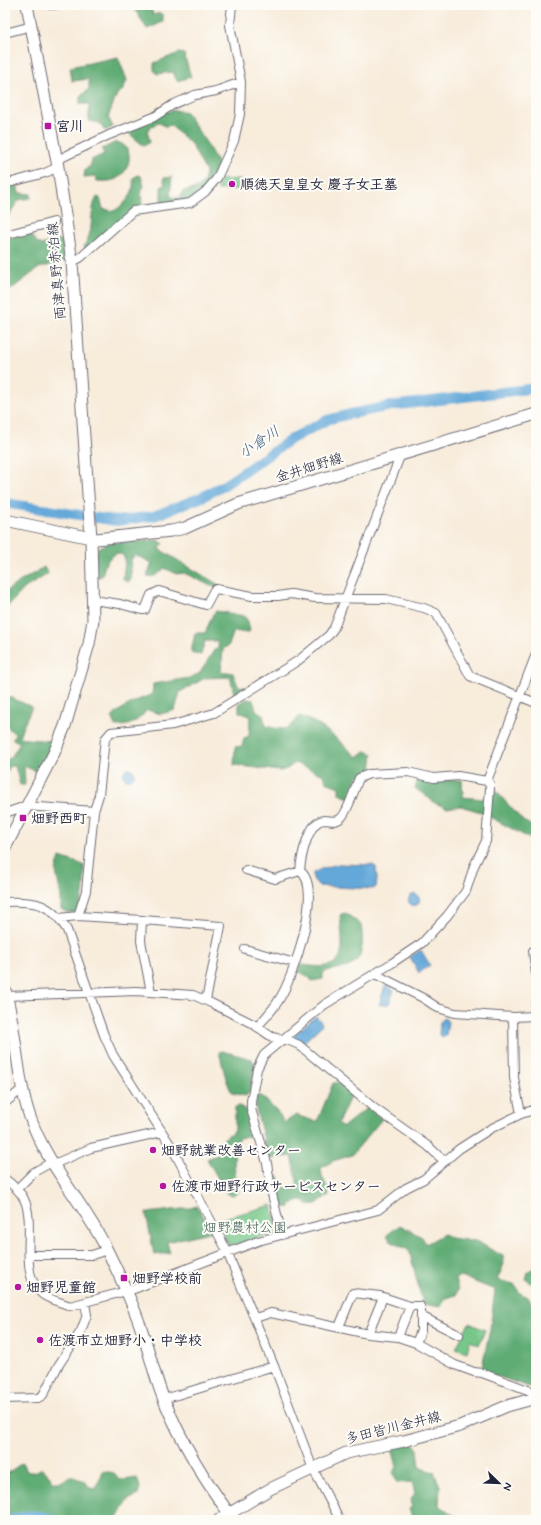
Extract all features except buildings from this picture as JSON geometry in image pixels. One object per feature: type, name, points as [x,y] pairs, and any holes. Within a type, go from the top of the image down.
[{"type":"main road","name":"両津真野赤泊線","points":[[5,848],[54,753],[65,726],[89,644],[93,620],[91,535],[72,262],[58,163],[28,5]]},
{"type":"main road","name":"金井畑野線","points":[[5,520],[91,535],[137,536],[171,531],[184,528],[238,504],[536,414]]},
{"type":"main road","points":[[6,993],[12,1019],[22,1089],[33,1127],[53,1163],[91,1220],[107,1250],[142,1330],[164,1399],[202,1474],[231,1517]]},
{"type":"main road","name":"多田皆川金井線","points":[[219,1520],[231,1517],[270,1489],[346,1453],[404,1441],[460,1426],[501,1408],[536,1398]]},
{"type":"street","points":[[72,262],[80,258],[133,211],[190,203],[205,192],[217,178],[234,141],[240,114],[241,82],[230,25],[232,5]]},
{"type":"street","points":[[5,33],[32,26]]},
{"type":"street","points":[[5,184],[45,173],[58,163],[109,135],[154,117],[174,104],[195,95],[216,91],[241,82]]},
{"type":"street","points":[[5,235],[54,222]]},
{"type":"street","points":[[78,916],[86,891],[94,811],[99,795],[105,739],[111,732],[178,724],[214,714],[299,660],[329,635],[334,628],[399,459],[398,456]]},
{"type":"street","points":[[93,600],[145,610],[152,595],[159,591],[206,605],[216,589],[252,596],[278,596],[291,594],[315,598],[386,598],[424,608],[436,613],[470,676],[536,703]]},
{"type":"street","points":[[486,781],[536,654]]},
{"type":"street","points":[[282,1235],[251,1101],[260,1061],[281,1039],[290,1036],[324,1005],[422,943],[447,916],[466,891],[474,866],[486,841],[490,784],[486,781],[458,776],[434,778],[408,772],[364,776],[359,778],[344,815],[340,819],[332,822],[323,820],[318,822],[309,834],[302,854],[300,871]]},
{"type":"street","points":[[5,813],[26,806],[94,811]]},
{"type":"street","points":[[246,870],[275,879],[300,871]]},
{"type":"street","points":[[257,1027],[280,1000],[290,980],[296,963],[308,901],[307,878],[300,871]]},
{"type":"street","points":[[5,902],[36,903],[45,906],[59,918],[71,937],[89,993],[113,1055],[162,1132],[228,1253],[314,1469],[340,1520]]},
{"type":"street","points":[[59,918],[78,916],[221,926],[206,1000]]},
{"type":"street","points":[[142,920],[141,941],[151,992]]},
{"type":"street","points":[[245,949],[296,963]]},
{"type":"street","points":[[536,950],[533,952],[536,974]]},
{"type":"street","points":[[375,974],[423,998],[438,1008],[455,1013],[513,1018],[534,1016],[536,1003]]},
{"type":"street","points":[[6,993],[89,993],[136,991],[193,995],[206,1000],[257,1027],[272,1037],[299,1045],[374,1108],[428,1146],[444,1162]]},
{"type":"street","points":[[513,1018],[514,1078],[521,1114]]},
{"type":"street","points":[[5,1103],[22,1089]]},
{"type":"street","points":[[5,1180],[17,1189],[27,1206],[29,1254],[32,1278],[38,1290],[43,1295],[70,1306],[126,1292],[258,1241],[378,1210],[406,1188],[424,1179],[465,1145],[521,1114],[536,1109]]},
{"type":"street","points":[[17,1189],[34,1172],[91,1148],[162,1132]]},
{"type":"street","points":[[29,1254],[92,1255],[107,1250]]},
{"type":"street","points":[[339,1327],[353,1294],[383,1297],[410,1306],[420,1306],[422,1316],[421,1331],[416,1343]]},
{"type":"street","points":[[368,1334],[383,1297]]},
{"type":"street","points":[[5,1399],[38,1398],[43,1395],[58,1366],[82,1331],[87,1315],[84,1302]]},
{"type":"street","points":[[398,1338],[410,1306]]},
{"type":"street","points":[[255,1318],[271,1313],[368,1334],[398,1338],[416,1343],[455,1365],[474,1372],[482,1373],[536,1393]]},
{"type":"street","points":[[422,1316],[459,1335]]},
{"type":"street","points":[[164,1399],[274,1366]]},
{"type":"green space","points":[[132,5],[151,5],[153,15],[160,13],[163,15],[163,22],[147,29]]},
{"type":"green space","points":[[179,53],[184,54],[191,77],[177,81],[173,72],[157,74],[154,70],[154,63]]},
{"type":"green space","points":[[118,57],[127,80],[123,90],[117,94],[108,117],[113,127],[105,131],[100,123],[89,121],[89,104],[80,104],[80,97],[89,89],[89,79],[72,81],[70,67]]},
{"type":"green space","points":[[175,110],[186,112],[207,144],[219,166],[214,177],[206,188],[197,196],[183,202],[161,204],[161,187],[165,185],[163,178],[172,177],[170,196],[175,198],[181,197],[183,191],[198,188],[204,181],[206,172],[191,144],[170,125],[166,127],[158,122],[147,131],[150,142],[144,146],[126,131],[166,112]]},
{"type":"green space","points":[[116,142],[127,148],[129,153],[128,165],[121,176],[114,180],[106,181],[97,181],[95,176],[84,177],[85,170],[91,165],[91,160],[104,154],[102,149]]},
{"type":"green space","points":[[138,175],[141,176],[144,187],[141,190],[142,207],[86,249],[84,246],[90,233],[94,203],[97,197],[100,198],[103,209],[114,211],[123,205],[129,197],[133,188],[133,178]]},
{"type":"green space","points":[[240,179],[240,189],[218,190],[217,180]]},
{"type":"green space","points":[[17,184],[19,193],[31,194],[31,198],[19,200],[9,215],[5,217],[5,188]]},
{"type":"green space","points":[[30,232],[37,243],[42,245],[55,239],[64,241],[66,261],[39,268],[5,294],[5,239]]},
{"type":"green space","points":[[158,540],[164,544],[159,549],[224,588],[211,586],[184,573],[177,574],[164,568],[157,575],[147,576],[152,563],[135,555],[131,560],[131,580],[127,582],[123,579],[125,561],[124,556],[118,553],[107,561],[103,575],[100,577],[97,575],[95,557],[98,548],[108,543]]},
{"type":"green space","points":[[44,567],[48,574],[25,588],[5,609],[5,593],[19,582]]},
{"type":"green space","points":[[216,611],[244,616],[248,621],[250,631],[247,633],[234,631],[229,645],[223,649],[221,673],[233,673],[238,686],[247,688],[235,697],[230,677],[205,678],[180,692],[175,710],[161,714],[147,710],[140,718],[129,725],[115,726],[112,719],[114,715],[129,704],[152,695],[153,684],[189,678],[200,673],[214,650],[218,649],[218,641],[205,641],[201,655],[191,652],[195,633],[205,633],[213,614]]},
{"type":"green space","points":[[5,695],[32,707],[19,736],[26,739],[54,741],[38,772],[24,766],[25,785],[20,785],[15,766],[10,766],[5,776],[5,759],[10,759],[20,743],[13,739],[15,734],[5,725]]},
{"type":"green space","points":[[247,699],[253,700],[256,710],[263,715],[266,726],[281,729],[289,727],[299,716],[323,728],[357,757],[366,751],[373,754],[371,771],[358,776],[349,798],[339,794],[339,787],[326,782],[324,775],[295,763],[287,769],[280,771],[234,765],[235,747],[242,746],[244,738],[249,736],[250,716],[239,712],[239,703]]},
{"type":"green space","points":[[419,777],[462,780],[463,797],[483,799],[492,796],[493,790],[497,792],[523,821],[536,828],[536,842],[481,812],[461,806],[447,808],[435,803],[415,788]]},
{"type":"green space","points":[[60,857],[84,865],[83,896],[79,908],[75,913],[66,912],[61,909],[61,897],[56,871]]},
{"type":"green space","points":[[346,913],[361,925],[362,945],[359,957],[351,966],[334,969],[323,973],[323,979],[312,981],[309,977],[298,971],[299,964],[326,966],[334,963],[339,958],[342,941],[340,916],[341,914]]},
{"type":"green space","points":[[222,1051],[252,1059],[255,1065],[250,1092],[246,1096],[232,1093],[219,1052]]},
{"type":"green space","points":[[340,1082],[351,1095],[338,1123],[343,1127],[368,1107],[382,1119],[352,1155],[333,1161],[321,1168],[329,1195],[316,1204],[308,1205],[304,1200],[290,1204],[290,1207],[280,1208],[273,1180],[279,1176],[284,1189],[298,1186],[292,1156],[269,1159],[256,1110],[256,1097],[261,1095],[280,1115],[284,1123],[296,1115],[317,1122],[333,1083]]},
{"type":"green space","points":[[239,1106],[249,1111],[255,1136],[238,1138],[234,1165],[239,1192],[233,1195],[227,1194],[207,1159],[222,1152],[222,1140],[235,1130],[235,1107]]},
{"type":"green space","name":"畑野農村公園","points":[[272,1205],[278,1230],[276,1233],[229,1246],[217,1220]]},
{"type":"green space","points":[[197,1206],[213,1231],[167,1242],[170,1253],[154,1255],[146,1213]]},
{"type":"green space","points":[[400,1225],[422,1237],[426,1244],[444,1234],[450,1238],[476,1241],[503,1256],[504,1264],[497,1280],[514,1284],[520,1293],[528,1297],[535,1309],[536,1389],[481,1371],[490,1329],[495,1290],[460,1276],[455,1279],[458,1290],[456,1295],[444,1299],[441,1307],[423,1304],[409,1250],[391,1242],[387,1235]]},
{"type":"green space","points":[[536,1266],[536,1291],[534,1286],[526,1279],[528,1272]]},
{"type":"green space","points":[[469,1323],[485,1330],[479,1345],[470,1341],[467,1352],[456,1348]]},
{"type":"green space","points":[[413,1443],[418,1449],[420,1468],[434,1472],[440,1486],[439,1505],[455,1516],[454,1520],[413,1520],[409,1509],[412,1506],[411,1499],[415,1493],[412,1482],[397,1483],[393,1472],[397,1467],[392,1448]]},
{"type":"green space","points":[[22,1463],[28,1472],[35,1472],[42,1468],[50,1476],[53,1482],[61,1482],[70,1476],[85,1481],[90,1488],[96,1489],[103,1471],[114,1473],[118,1479],[124,1480],[137,1478],[140,1487],[138,1495],[128,1500],[119,1517],[109,1520],[5,1520],[5,1475]]},
{"type":"water","points":[[129,768],[133,770],[135,774],[133,778],[129,780],[125,778],[123,774],[125,770]]},
{"type":"water","points":[[338,864],[372,865],[376,867],[376,887],[373,889],[319,886],[313,879],[313,873]]},
{"type":"water","points":[[414,894],[418,896],[420,900],[418,904],[414,906],[410,904],[408,900],[410,896]]},
{"type":"water","points":[[421,950],[430,965],[419,973],[410,957]]},
{"type":"water","points":[[387,985],[394,990],[389,1004],[379,1005],[385,986]]},
{"type":"water","points":[[316,1016],[322,1023],[321,1026],[303,1043],[294,1039],[293,1036]]},
{"type":"water","points":[[445,1018],[448,1022],[446,1036],[444,1037],[439,1035],[440,1022]]},
{"type":"waterway","name":"小倉川","points":[[5,503],[117,521],[154,516],[202,497],[226,484],[293,438],[327,420],[391,406],[536,388]]},
{"type":"waterway","points":[[10,1520],[27,1516],[42,1516],[54,1520]]},
{"type":"place","name":"宮川","points":[[48,126]]},
{"type":"place","name":"順徳天皇皇女 慶子女王墓","points":[[232,184]]},
{"type":"place","name":"畑野西町","points":[[23,818]]},
{"type":"place","name":"畑野就業改善センター","points":[[153,1150]]},
{"type":"place","name":"佐渡市畑野行政サービスセンター","points":[[163,1186]]},
{"type":"place","name":"畑野学校前","points":[[124,1278]]},
{"type":"place","name":"畑野児童館","points":[[18,1287]]},
{"type":"place","name":"佐渡市立畑野小・中学校","points":[[40,1340]]}]
